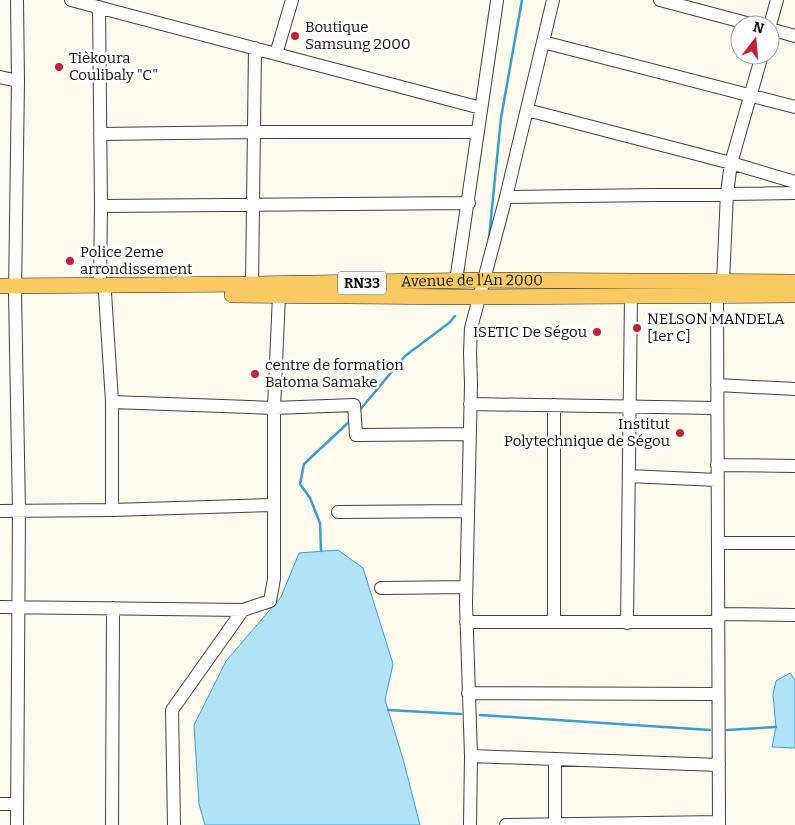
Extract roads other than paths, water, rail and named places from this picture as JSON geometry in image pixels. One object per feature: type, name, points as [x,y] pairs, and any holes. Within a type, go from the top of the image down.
[{"type":"main road","name":"Avenue de l'An 2000","points":[[7,290],[485,280],[795,282]]},
{"type":"main road","name":"Avenue de l'An 2000","points":[[102,289],[279,295],[795,295]]},
{"type":"street","points":[[16,0],[18,81],[7,290],[19,510],[17,825]]},
{"type":"street","points":[[71,0],[481,108]]},
{"type":"street","points":[[276,54],[292,0]]},
{"type":"street","points":[[456,281],[469,204],[496,0]]},
{"type":"street","points":[[470,825],[471,756],[466,587],[471,328],[506,197],[553,0]]},
{"type":"street","points":[[660,0],[730,19]]},
{"type":"street","points":[[773,15],[777,0]]},
{"type":"street","points":[[99,7],[102,289],[112,402],[112,510]]},
{"type":"street","points":[[780,32],[795,36]]},
{"type":"street","points":[[543,42],[795,107]]},
{"type":"street","points":[[252,284],[255,48]]},
{"type":"street","points":[[723,282],[727,193],[731,163],[759,65]]},
{"type":"street","points":[[0,77],[18,81]]},
{"type":"street","points":[[527,110],[731,163],[795,182]]},
{"type":"street","points":[[100,134],[478,132]]},
{"type":"street","points":[[506,197],[795,193]]},
{"type":"street","points":[[101,206],[469,204]]},
{"type":"street","points":[[0,607],[242,610],[270,601],[274,579],[274,408],[279,295]]},
{"type":"street","points":[[627,623],[631,296]]},
{"type":"street","points":[[506,825],[719,824],[717,296]]},
{"type":"street","points":[[717,385],[795,389]]},
{"type":"street","points":[[112,402],[274,408],[354,405],[356,435],[470,434]]},
{"type":"street","points":[[470,404],[716,408]]},
{"type":"street","points":[[554,405],[554,622]]},
{"type":"street","points":[[717,465],[795,466]]},
{"type":"street","points":[[629,476],[717,480]]},
{"type":"street","points":[[0,511],[273,505]]},
{"type":"street","points":[[338,512],[468,511]]},
{"type":"street","points":[[718,543],[795,543]]},
{"type":"street","points":[[382,588],[466,587]]},
{"type":"street","points":[[112,825],[113,608]]},
{"type":"street","points":[[174,825],[172,710],[242,610]]},
{"type":"street","points":[[466,622],[627,623],[795,615]]},
{"type":"street","points":[[468,693],[718,694]]},
{"type":"street","points":[[471,756],[719,765]]},
{"type":"street","points":[[555,760],[555,825]]},
{"type":"street","points":[[0,804],[17,804]]},
{"type":"water","points":[[338,550],[363,568],[393,664],[385,700],[420,825],[205,825],[199,804],[194,725],[226,661],[281,597],[299,553]]},
{"type":"water","points":[[790,673],[795,680],[795,748],[772,747],[776,727],[773,694],[776,681]]},
{"type":"waterway","points":[[489,238],[501,118],[522,0]]},
{"type":"waterway","points":[[359,411],[405,356],[449,323],[455,316]]},
{"type":"waterway","points":[[321,551],[320,523],[310,498],[300,484],[304,464],[350,421]]},
{"type":"waterway","points":[[388,710],[461,714]]},
{"type":"waterway","points":[[480,715],[710,730]]},
{"type":"waterway","points":[[727,730],[776,727]]},
{"type":"place","name":"Boutique Samsung 2000","points":[[295,36]]},
{"type":"place","name":"Tièkoura Coulibaly \"C\"","points":[[59,67]]},
{"type":"place","name":"Police 2eme arrondissement","points":[[70,261]]},
{"type":"place","name":"NELSON MANDELA [1er C]","points":[[637,328]]},
{"type":"place","name":"ISETIC De Ségou","points":[[597,332]]},
{"type":"place","name":"centre de formation Batoma Samake","points":[[255,374]]},
{"type":"place","name":"Institut Polytechnique de Ségou","points":[[680,433]]}]
